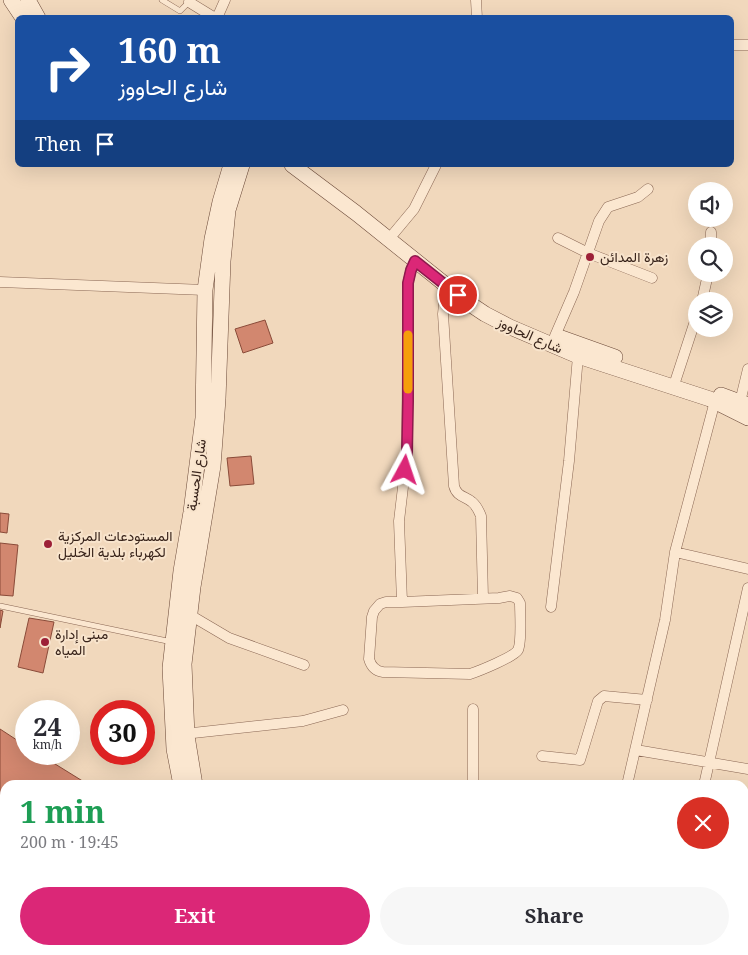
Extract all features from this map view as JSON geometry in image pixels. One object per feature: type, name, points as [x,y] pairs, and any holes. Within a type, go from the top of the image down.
[{"type":"main road","points":[[0,4],[20,7],[33,15]]},
{"type":"main road","name":"شارع الحسبة","points":[[180,780],[174,749],[170,668],[181,571],[191,512],[203,418],[206,290],[212,239],[230,167]]},
{"type":"main road","name":"شارع الحسبة","points":[[194,780],[186,732],[184,664],[193,587],[213,466],[218,399],[223,261],[228,210],[241,167]]},
{"type":"main road","name":"شارع الحاووز","points":[[295,167],[356,213],[467,302],[485,314],[510,327],[578,356],[715,401],[748,418]]},
{"type":"main road","name":"شارع الحاووز","points":[[309,167],[471,296],[492,310],[519,323],[554,336],[744,403]]},
{"type":"street","points":[[218,15],[225,0]]},
{"type":"street","points":[[476,0],[477,15]]},
{"type":"street","points":[[190,2],[211,15]]},
{"type":"street","points":[[734,45],[748,45]]},
{"type":"street","points":[[394,233],[414,208],[435,167]]},
{"type":"street","points":[[554,336],[574,292],[599,221],[608,208],[638,197],[648,190]]},
{"type":"street","points":[[711,232],[711,237]]},
{"type":"street","points":[[558,238],[588,253],[652,278]]},
{"type":"street","points":[[402,602],[399,521],[407,453],[408,283],[415,261]]},
{"type":"street","points":[[0,282],[206,290]]},
{"type":"street","points":[[449,288],[443,314],[454,486],[457,494],[472,502],[482,516],[483,598]]},
{"type":"street","points":[[676,378],[690,337]]},
{"type":"street","points":[[551,608],[578,356]]},
{"type":"street","points":[[744,403],[748,369]]},
{"type":"street","points":[[628,780],[666,620],[675,552],[715,401]]},
{"type":"street","points":[[675,552],[748,569]]},
{"type":"street","points":[[705,780],[748,588]]},
{"type":"street","points":[[510,596],[518,599],[520,603],[519,646],[514,655],[470,674],[383,672],[373,667],[369,659],[372,617],[380,604],[386,602],[483,598],[510,596]]},
{"type":"street","points":[[190,615],[229,638],[304,664]]},
{"type":"street","points":[[542,756],[580,760],[598,701],[604,696],[647,700]]},
{"type":"street","points":[[473,709],[473,780]]},
{"type":"street","points":[[186,732],[303,721],[343,710]]},
{"type":"street","points":[[636,750],[748,769]]},
{"type":"lane","points":[[162,0],[180,12],[190,2]]},
{"type":"lane","points":[[0,606],[173,642]]},
{"type":"building","points":[[265,320],[273,343],[243,353],[235,329]]},
{"type":"building","points":[[251,456],[254,484],[230,486],[227,458]]},
{"type":"building","points":[[0,513],[9,514],[7,533],[0,532]]},
{"type":"building","points":[[0,543],[18,545],[13,596],[0,595]]},
{"type":"building","points":[[0,610],[3,611],[0,628]]},
{"type":"building","points":[[29,618],[54,622],[43,673],[18,667]]},
{"type":"building","points":[[0,729],[15,739],[15,765],[57,765],[81,780],[0,780]]},
{"type":"slow traffic","points":[[408,335],[408,389]]},
{"type":"place","name":"زهرة المدائن","points":[[590,257]]},
{"type":"place","name":"المستودعات المركزية لكهرباء بلدية الخليل","points":[[48,544]]},
{"type":"place","name":"مبنى إدارة المياه","points":[[45,642]]},
{"type":"route","points":[[405,470],[408,401],[408,283],[415,261],[458,295]]}]
